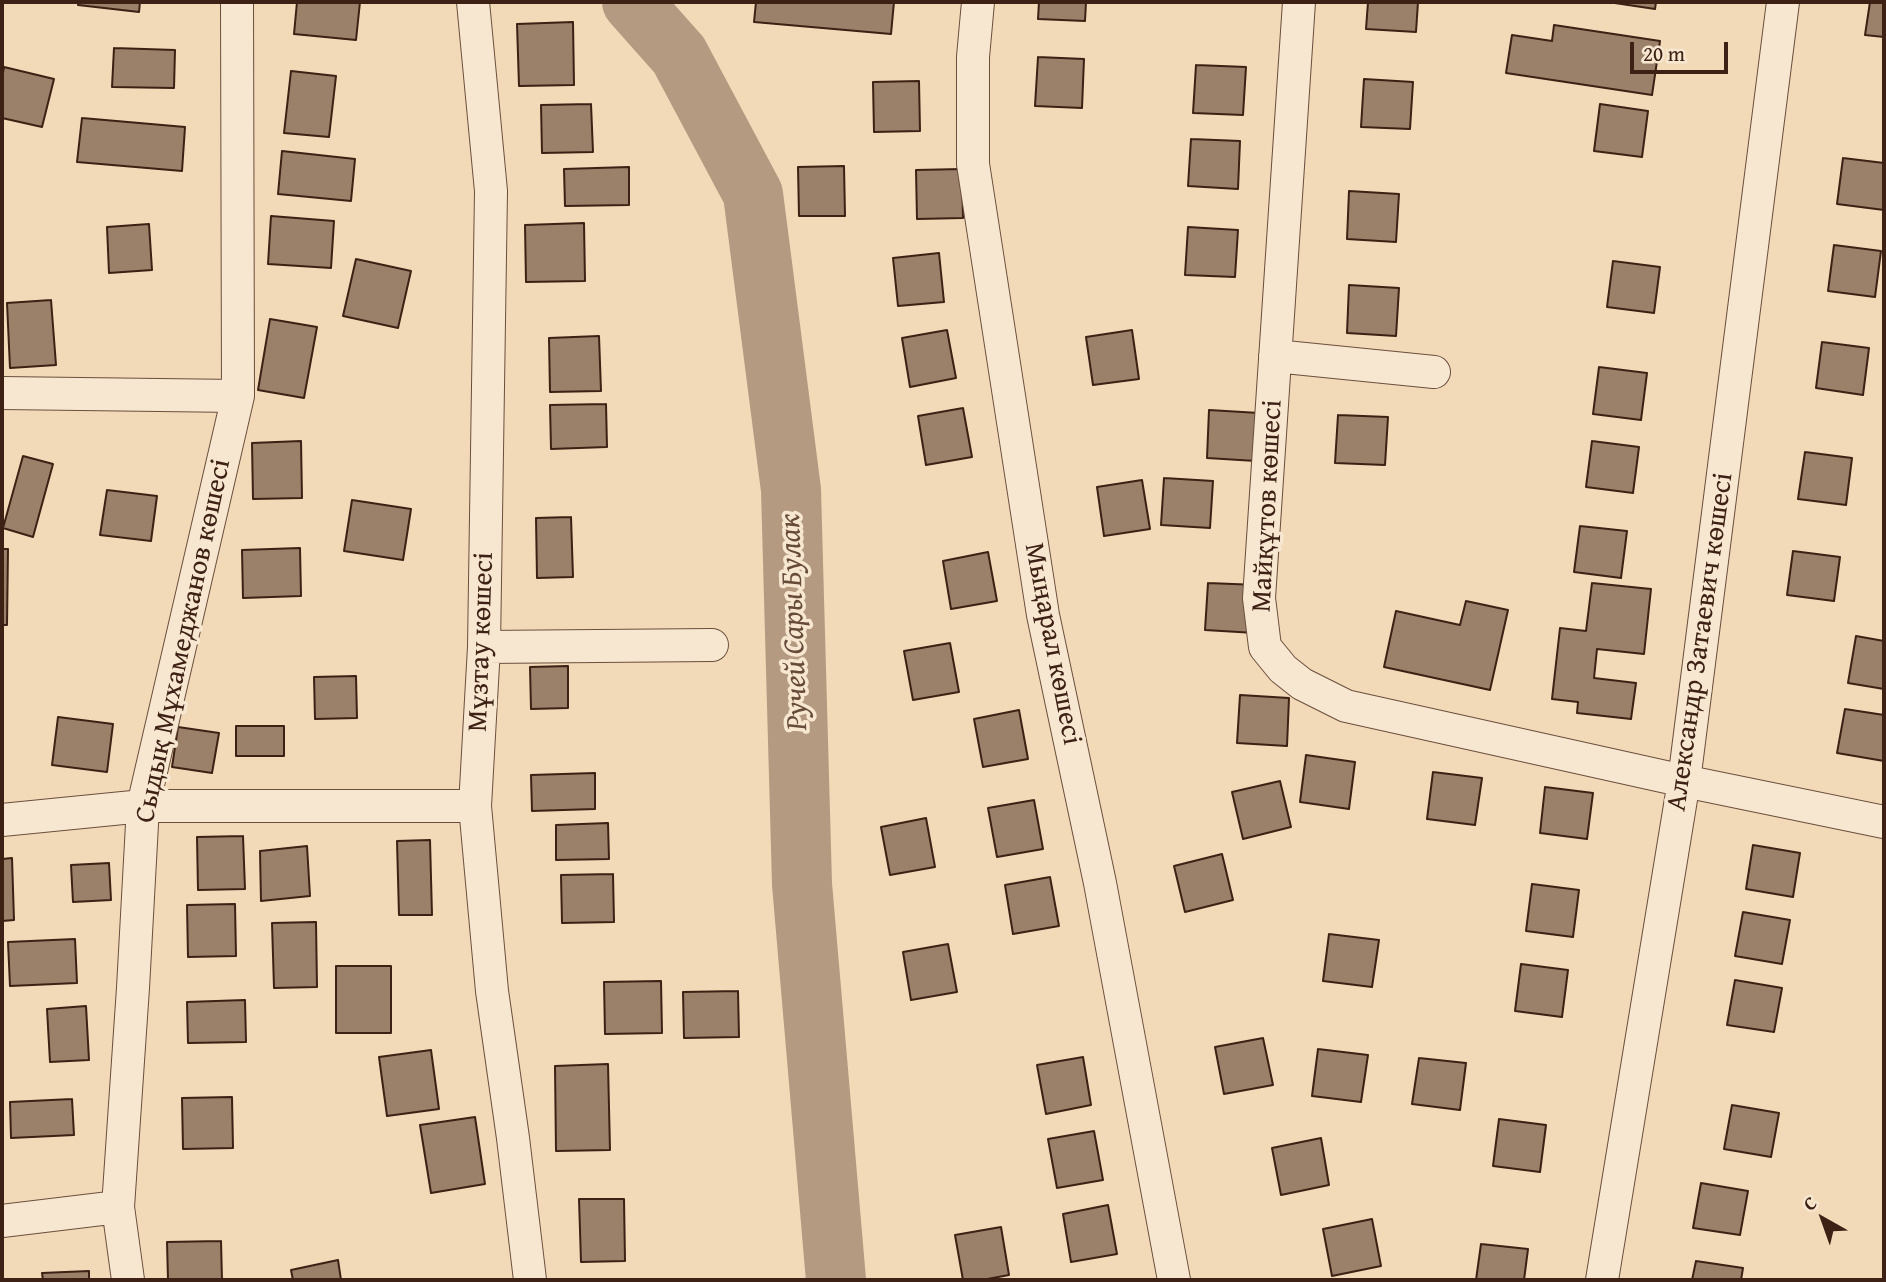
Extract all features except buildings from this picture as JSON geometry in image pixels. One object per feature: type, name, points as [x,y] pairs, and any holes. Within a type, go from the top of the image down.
[{"type":"street","name":"Сыдық Мұхамеджанов көшесі","points":[[128,1280],[118,1207],[143,806],[238,396],[237,2]]},
{"type":"street","name":"Мұзтау көшесі","points":[[473,2],[491,191],[484,647],[475,806],[492,991],[530,1280]]},
{"type":"street","name":"Мыңарал көшесі","points":[[978,2],[973,57],[973,164],[1043,615],[1100,883],[1174,1280]]},
{"type":"street","name":"Майқұтов көшесі","points":[[1299,2],[1259,598],[1265,647],[1283,669],[1302,684],[1346,706],[1884,822]]},
{"type":"street","name":"Александр Затаевич көшесі","points":[[1602,1280],[1684,781],[1783,2]]},
{"type":"street","points":[[1275,356],[1434,372]]},
{"type":"street","points":[[2,393],[238,396]]},
{"type":"street","points":[[484,647],[712,645]]},
{"type":"street","points":[[2,820],[143,806],[475,806]]},
{"type":"street","points":[[2,1222],[118,1207]]},
{"type":"waterway","name":"Ручей Сары Булак","points":[[632,2],[679,55],[753,194],[791,490],[802,884],[836,1280]]}]
